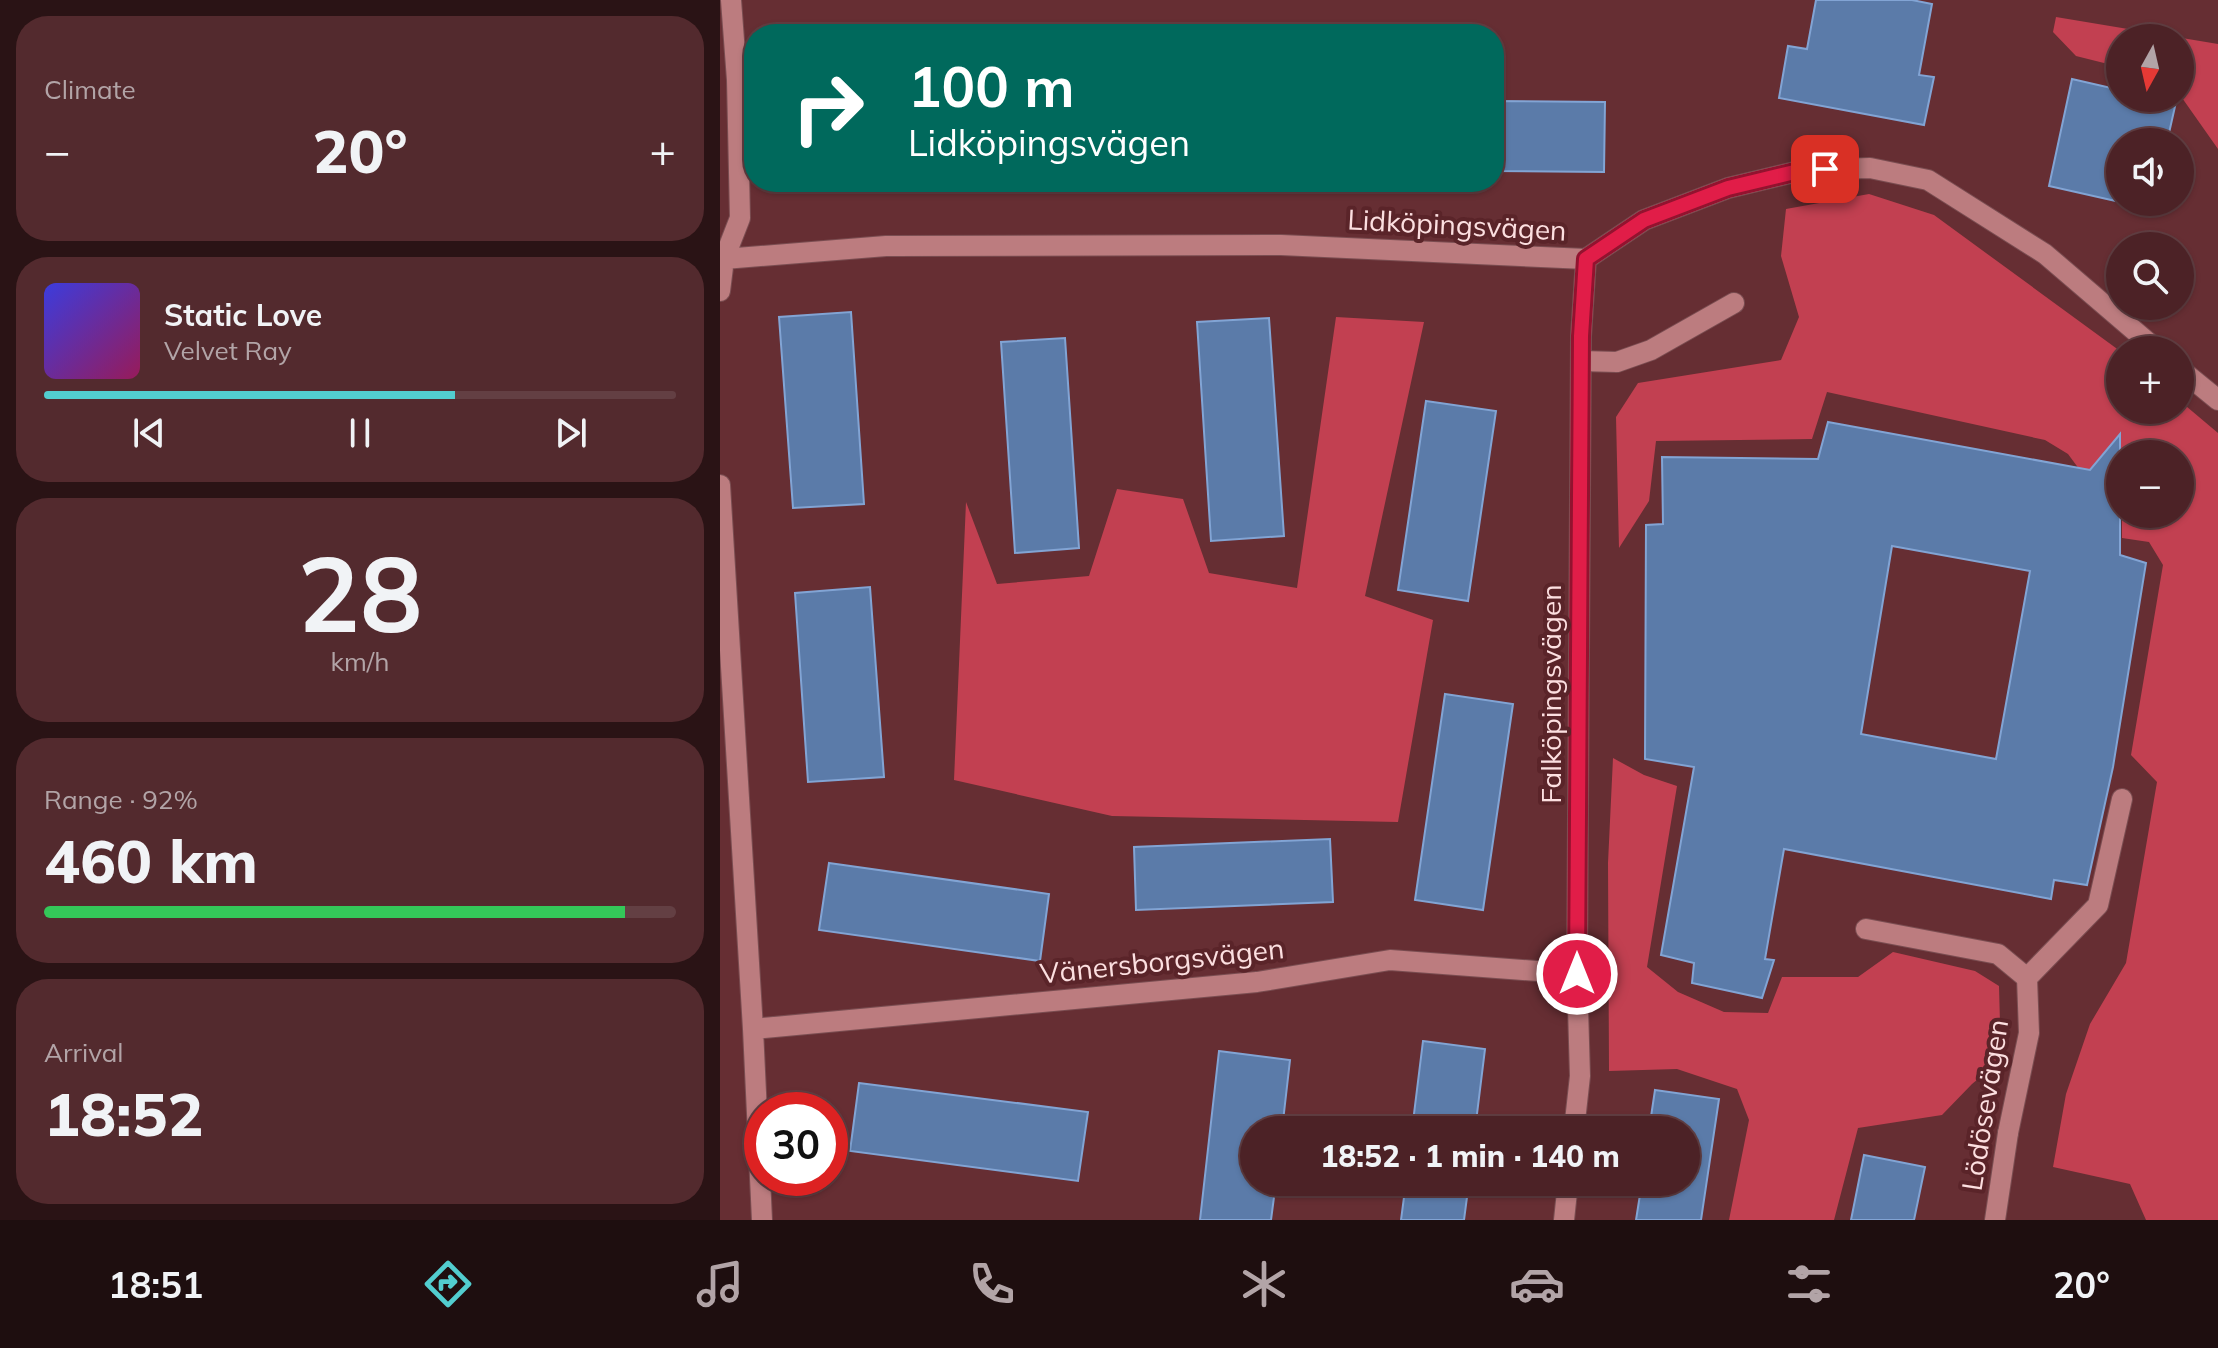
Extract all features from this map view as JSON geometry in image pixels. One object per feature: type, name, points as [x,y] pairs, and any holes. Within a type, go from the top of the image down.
[{"type":"street","points":[[720,291],[724,259],[740,218],[737,80],[731,0]]},
{"type":"street","name":"Lidköpingsvägen","points":[[724,259],[886,246],[981,245],[1281,245],[1586,259],[1644,220],[1728,188],[1803,170],[1870,168],[1928,180],[2045,254],[2141,336]]},
{"type":"street","name":"Falköpingsvägen","points":[[1576,1116],[1580,1076],[1577,974],[1581,361],[1586,259]]},
{"type":"street","points":[[1581,361],[1617,362],[1651,350],[1734,303]]},
{"type":"street","points":[[2194,380],[2218,400]]},
{"type":"street","points":[[720,485],[762,1220]]},
{"type":"street","points":[[1866,929],[1998,954],[2027,978],[2098,905],[2122,799]]},
{"type":"street","name":"Vänersborgsvägen","points":[[753,1029],[1257,982],[1390,960],[1577,974]]},
{"type":"street","name":"Lödösevägen","points":[[1995,1220],[2008,1133],[2029,1033],[2027,978]]},
{"type":"street","points":[[1564,1220],[1567,1196]]},
{"type":"shaded area","points":[[2056,17],[2106,25],[2106,64],[2076,56],[2053,32]]},
{"type":"shaded area","points":[[2194,40],[2218,44],[2218,149],[2192,112]]},
{"type":"shaded area","points":[[1869,194],[1934,215],[2106,341],[2106,424],[2194,424],[2194,413],[2218,433],[2218,1220],[2146,1220],[2130,1184],[2053,1167],[2066,1094],[2090,1024],[2126,963],[2157,782],[2131,755],[2163,565],[2149,542],[2122,538],[2122,528],[2194,528],[2194,440],[2106,440],[2106,490],[2102,500],[2068,454],[2045,440],[1827,392],[1812,439],[1656,441],[1649,501],[1619,548],[1616,417],[1638,383],[1781,360],[1799,317],[1781,256],[1786,209]]},
{"type":"shaded area","points":[[1336,317],[1424,322],[1365,596],[1433,620],[1398,822],[1112,816],[954,780],[966,502],[997,584],[1089,576],[1117,489],[1183,499],[1209,573],[1297,588]]},
{"type":"shaded area","points":[[1613,758],[1644,775],[1677,786],[1647,967],[1678,992],[1724,1012],[1768,1013],[1782,977],[1858,977],[1893,952],[1975,971],[1999,986],[2001,1060],[1942,1115],[1858,1128],[1834,1220],[1729,1220],[1749,1120],[1737,1089],[1677,1069],[1609,1071],[1608,863]]},
{"type":"building","points":[[1816,0],[1912,0],[1932,4],[1919,75],[1934,77],[1924,125],[1779,98],[1788,46],[1807,49]]},
{"type":"building","points":[[2072,79],[2106,87],[2106,112],[2174,112],[2170,128],[2106,128],[2106,199],[2049,186]]},
{"type":"building","points":[[1504,101],[1605,102],[1604,172],[1504,171]]},
{"type":"building","points":[[851,312],[864,504],[793,508],[779,317]]},
{"type":"building","points":[[1269,318],[1284,536],[1211,541],[1197,322]]},
{"type":"building","points":[[1065,338],[1079,548],[1015,553],[1001,342]]},
{"type":"building","points":[[1426,401],[1496,411],[1468,601],[1398,590]]},
{"type":"building","points":[[1828,422],[2090,470],[2106,451],[2106,528],[2120,528],[2120,555],[2146,563],[2113,767],[2087,885],[2054,880],[2051,899],[1784,849],[1765,959],[1774,960],[1762,998],[1692,983],[1694,963],[1661,955],[1694,767],[1645,759],[1646,525],[1663,524],[1662,457],[1818,459]],"holes":[[[1892,546],[2030,571],[1996,759],[1861,734]]]},
{"type":"building","points":[[870,587],[884,777],[808,782],[795,593]]},
{"type":"building","points":[[1445,694],[1513,704],[1483,910],[1415,900]]},
{"type":"building","points":[[1330,839],[1333,902],[1136,910],[1134,847]]},
{"type":"building","points":[[829,863],[1049,894],[1040,961],[819,930]]},
{"type":"building","points":[[1423,1041],[1485,1049],[1477,1116],[1414,1116]]},
{"type":"building","points":[[1219,1051],[1290,1060],[1284,1116],[1240,1116],[1240,1196],[1274,1196],[1271,1220],[1200,1220]]},
{"type":"building","points":[[859,1083],[1088,1112],[1078,1181],[850,1151]]},
{"type":"building","points":[[1655,1090],[1719,1099],[1701,1220],[1636,1220],[1640,1196],[1700,1196],[1700,1116],[1651,1116]]},
{"type":"building","points":[[1864,1155],[1925,1167],[1914,1220],[1851,1220]]},
{"type":"building","points":[[1404,1196],[1467,1196],[1464,1220],[1401,1220]]},
{"type":"route","points":[[1577,974],[1581,336],[1586,259],[1644,220],[1728,188],[1803,170],[1825,169]]}]
